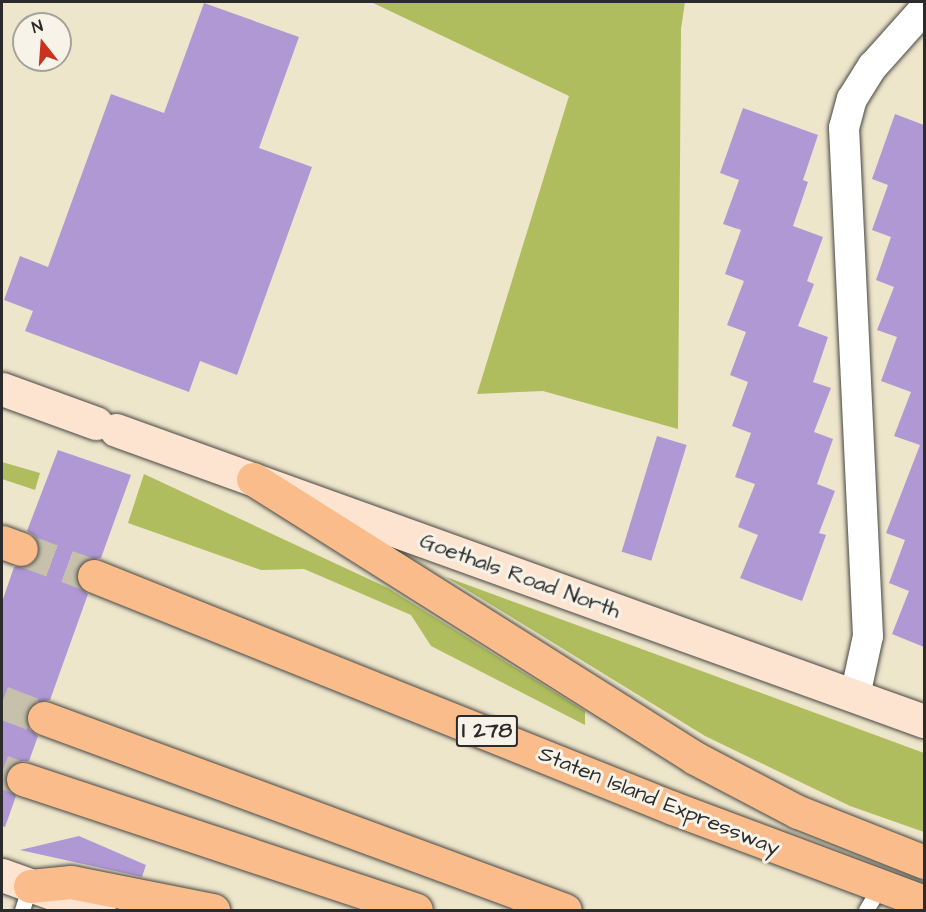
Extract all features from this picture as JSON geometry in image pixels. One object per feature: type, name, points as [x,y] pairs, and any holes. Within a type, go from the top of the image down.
[{"type":"highway","points":[[253,479],[686,753],[798,812],[924,862]]},
{"type":"highway","name":"Staten Island Expressway","points":[[94,576],[673,808],[873,898],[924,902]]},
{"type":"highway","points":[[44,718],[565,910]]},
{"type":"highway","points":[[23,779],[416,910]]},
{"type":"highway","points":[[18,890],[71,882],[213,910]]},
{"type":"street","points":[[855,696],[868,636],[844,128],[852,99],[873,66],[924,9]]},
{"type":"street","name":"Goethals Road North","points":[[2,389],[924,721]]},
{"type":"street","points":[[18,890],[99,910]]},
{"type":"green space","points":[[371,2],[685,2],[681,29],[678,429],[543,391],[477,394],[569,96]]},
{"type":"green space","points":[[2,462],[40,473],[35,490],[2,479]]},
{"type":"green space","points":[[144,474],[388,588],[585,711],[585,725],[431,646],[411,615],[304,569],[261,570],[128,523]]},
{"type":"green space","points":[[446,577],[924,753],[924,832],[850,806],[705,736]]},
{"type":"building","points":[[204,3],[299,37],[259,148],[312,167],[237,375],[200,361],[189,392],[25,331],[33,311],[4,300],[20,256],[48,267],[111,94],[164,113]]},
{"type":"building","points":[[743,108],[818,135],[803,180],[808,182],[793,226],[823,237],[807,281],[814,284],[798,326],[828,337],[813,382],[831,388],[814,432],[833,439],[817,484],[835,491],[819,533],[826,535],[802,601],[740,578],[758,535],[738,527],[755,484],[735,477],[751,433],[732,426],[748,382],[730,375],[746,332],[727,325],[744,281],[725,274],[741,230],[723,224],[739,180],[720,173]]},
{"type":"building","points":[[895,114],[924,125],[924,647],[892,634],[909,591],[889,583],[905,540],[886,533],[920,445],[894,436],[911,392],[881,381],[897,337],[877,330],[894,287],[876,280],[891,237],[872,230],[888,185],[872,179]]},
{"type":"building","points":[[657,436],[687,445],[651,561],[622,552]]},
{"type":"building","points":[[58,450],[131,475],[101,558],[83,561],[76,570],[79,587],[88,594],[50,700],[33,703],[26,712],[29,729],[38,736],[29,761],[19,761],[5,773],[5,783],[16,796],[5,827],[2,826],[2,602],[14,567],[33,564],[39,555],[36,537],[27,531]]},
{"type":"building","points":[[79,836],[146,865],[142,877],[20,850]]},
{"type":"tunnel","points":[[21,549],[94,576]]},
{"type":"tunnel","points":[[2,702],[44,718]]},
{"type":"tunnel","points":[[2,771],[23,779]]}]
